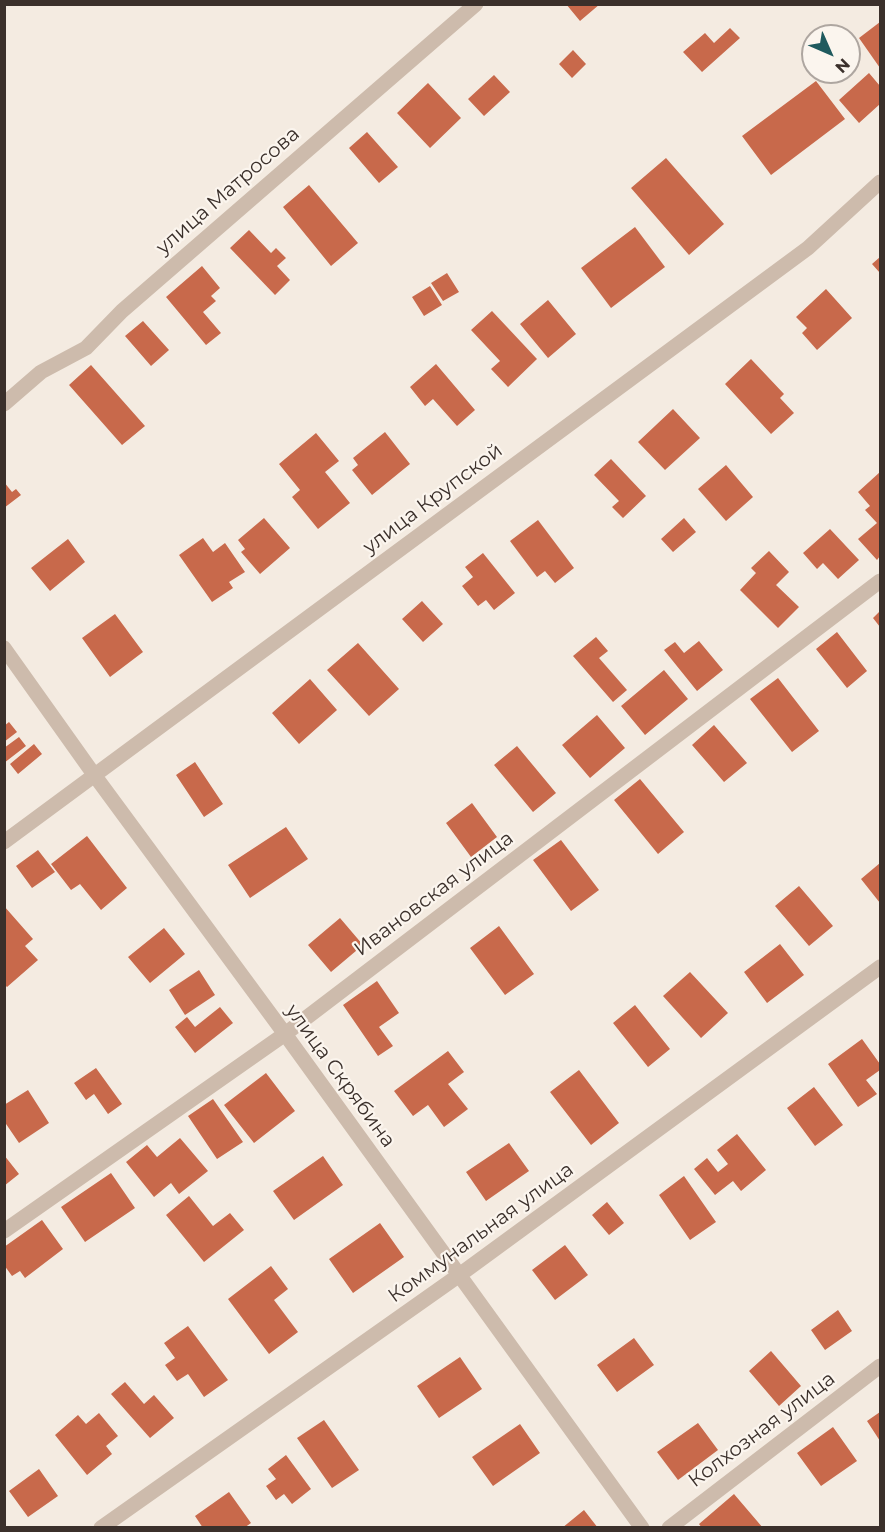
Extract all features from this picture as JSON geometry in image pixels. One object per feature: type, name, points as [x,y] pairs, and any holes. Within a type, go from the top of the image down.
[{"type":"street","name":"улица Матросова","points":[[4,404],[41,372],[86,348],[131,303],[476,4]]},
{"type":"street","name":"улица Крупской","points":[[4,842],[808,248],[880,182]]},
{"type":"street","name":"Ивановская улица","points":[[4,1231],[285,1034],[880,581]]},
{"type":"street","name":"улица Скрябина","points":[[4,648],[642,1527]]},
{"type":"street","name":"Коммунальная улица","points":[[101,1527],[458,1276],[880,967]]},
{"type":"street","name":"Колхозная улица","points":[[669,1527],[880,1366]]},
{"type":"building","points":[[566,4],[600,4],[580,21]]},
{"type":"building","points":[[880,22],[880,68],[861,41],[861,36]]},
{"type":"building","points":[[730,28],[740,38],[702,72],[683,52],[705,33],[714,43]]},
{"type":"building","points":[[573,50],[586,64],[572,78],[559,64]]},
{"type":"building","points":[[869,73],[880,86],[880,104],[859,123],[839,100],[857,84],[861,84],[861,80]]},
{"type":"building","points":[[494,75],[510,92],[484,116],[468,99]]},
{"type":"building","points":[[428,83],[461,118],[430,148],[397,113]]},
{"type":"building","points":[[812,84],[818,84],[845,119],[771,175],[742,136]]},
{"type":"building","points":[[367,132],[398,167],[379,183],[349,148]]},
{"type":"building","points":[[666,158],[724,224],[689,255],[631,188]]},
{"type":"building","points":[[309,185],[358,243],[331,266],[283,207]]},
{"type":"building","points":[[635,227],[665,267],[611,308],[581,268]]},
{"type":"building","points":[[249,230],[271,253],[276,248],[286,258],[277,266],[290,280],[275,295],[230,248]]},
{"type":"building","points":[[880,257],[880,273],[872,264]]},
{"type":"building","points":[[202,266],[220,288],[211,296],[216,301],[203,312],[221,333],[206,345],[166,297]]},
{"type":"building","points":[[447,273],[459,292],[443,301],[431,283]]},
{"type":"building","points":[[430,286],[442,305],[424,316],[412,297]]},
{"type":"building","points":[[826,289],[852,318],[817,350],[802,333],[807,328],[796,317]]},
{"type":"building","points":[[548,300],[576,334],[548,358],[520,324]]},
{"type":"building","points":[[492,311],[537,359],[508,387],[491,369],[500,361],[471,330]]},
{"type":"building","points":[[143,321],[169,350],[151,366],[125,336]]},
{"type":"building","points":[[751,359],[784,394],[780,398],[794,413],[771,434],[725,384]]},
{"type":"building","points":[[436,364],[475,410],[457,426],[433,399],[425,406],[410,387]]},
{"type":"building","points":[[91,365],[145,426],[122,445],[69,385]]},
{"type":"building","points":[[673,409],[700,438],[665,470],[638,442]]},
{"type":"building","points":[[385,432],[410,464],[372,495],[352,470],[358,465],[353,458]]},
{"type":"building","points":[[316,433],[339,461],[325,472],[350,503],[318,529],[292,497],[300,490],[279,464]]},
{"type":"building","points":[[611,459],[646,496],[623,518],[612,507],[619,501],[594,475]]},
{"type":"building","points":[[726,465],[753,497],[726,521],[698,489]]},
{"type":"building","points":[[880,472],[880,556],[877,560],[858,539],[877,523],[865,510],[870,506],[858,492]]},
{"type":"building","points":[[4,482],[12,492],[16,489],[21,495],[4,508]]},
{"type":"building","points":[[264,518],[290,548],[260,574],[241,552],[245,549],[238,540]]},
{"type":"building","points":[[684,518],[696,532],[673,552],[661,539]]},
{"type":"building","points":[[538,520],[574,568],[555,583],[545,571],[537,577],[510,541]]},
{"type":"building","points":[[830,529],[859,560],[838,579],[823,563],[817,569],[803,553]]},
{"type":"building","points":[[203,538],[213,552],[225,543],[245,572],[229,582],[233,588],[212,602],[179,555]]},
{"type":"building","points":[[68,539],[85,562],[50,591],[31,568]]},
{"type":"building","points":[[769,551],[789,572],[776,585],[799,607],[778,628],[740,590],[756,573],[751,568]]},
{"type":"building","points":[[483,553],[515,593],[494,610],[486,600],[478,606],[462,586],[473,577],[465,567]]},
{"type":"building","points":[[422,601],[443,624],[423,642],[402,619]]},
{"type":"building","points":[[880,611],[880,627],[873,618]]},
{"type":"building","points":[[115,614],[143,652],[110,677],[82,638]]},
{"type":"building","points":[[837,632],[867,671],[847,688],[816,649]]},
{"type":"building","points":[[596,637],[608,651],[599,658],[627,690],[613,702],[573,656]]},
{"type":"building","points":[[699,641],[723,670],[697,691],[664,650],[675,642],[684,653]]},
{"type":"building","points":[[358,643],[399,689],[369,716],[327,670]]},
{"type":"building","points":[[664,670],[688,699],[645,735],[621,706]]},
{"type":"building","points":[[778,678],[819,731],[792,752],[750,699]]},
{"type":"building","points":[[310,679],[337,710],[299,744],[272,713]]},
{"type":"building","points":[[597,715],[625,748],[590,778],[562,745]]},
{"type":"building","points":[[9,722],[17,732],[4,742],[4,726]]},
{"type":"building","points":[[714,725],[747,763],[724,782],[692,745]]},
{"type":"building","points":[[19,737],[26,746],[4,763],[4,748]]},
{"type":"building","points":[[34,744],[42,754],[18,774],[10,764]]},
{"type":"building","points":[[517,746],[556,793],[533,812],[494,765]]},
{"type":"building","points":[[195,762],[223,804],[204,817],[176,775]]},
{"type":"building","points":[[640,779],[684,832],[658,854],[614,800]]},
{"type":"building","points":[[472,803],[497,837],[471,857],[446,823]]},
{"type":"building","points":[[286,827],[308,859],[250,898],[228,865]]},
{"type":"building","points":[[87,836],[127,888],[101,910],[80,884],[71,890],[51,864]]},
{"type":"building","points":[[561,840],[599,890],[571,911],[533,860]]},
{"type":"building","points":[[38,850],[55,872],[32,888],[16,866]]},
{"type":"building","points":[[880,863],[880,903],[861,879]]},
{"type":"building","points":[[799,886],[833,926],[809,946],[775,906]]},
{"type":"building","points":[[4,906],[33,939],[25,946],[38,960],[7,987],[4,984]]},
{"type":"building","points":[[340,918],[363,945],[331,972],[308,945]]},
{"type":"building","points":[[499,926],[534,974],[505,995],[470,948]]},
{"type":"building","points":[[164,928],[185,954],[150,983],[128,957]]},
{"type":"building","points":[[780,944],[804,975],[767,1003],[744,972]]},
{"type":"building","points":[[199,970],[215,995],[185,1015],[169,990]]},
{"type":"building","points":[[690,972],[728,1013],[701,1038],[663,996]]},
{"type":"building","points":[[377,981],[399,1013],[379,1027],[393,1046],[378,1056],[343,1005]]},
{"type":"building","points":[[635,1005],[670,1049],[648,1067],[613,1023]]},
{"type":"building","points":[[220,1007],[233,1023],[195,1053],[175,1027],[187,1017],[195,1027]]},
{"type":"building","points":[[862,1039],[880,1064],[880,1070],[866,1080],[877,1094],[858,1107],[828,1064]]},
{"type":"building","points":[[448,1051],[464,1072],[448,1084],[468,1109],[444,1127],[428,1105],[413,1116],[394,1091]]},
{"type":"building","points":[[96,1068],[122,1104],[108,1114],[94,1094],[86,1100],[74,1083]]},
{"type":"building","points":[[579,1070],[619,1123],[591,1145],[550,1092]]},
{"type":"building","points":[[266,1073],[295,1111],[254,1143],[224,1105]]},
{"type":"building","points":[[814,1087],[843,1125],[815,1146],[787,1108]]},
{"type":"building","points":[[28,1090],[49,1123],[19,1143],[4,1121],[4,1105]]},
{"type":"building","points":[[213,1099],[243,1142],[217,1159],[188,1116]]},
{"type":"building","points":[[737,1134],[766,1170],[741,1191],[733,1181],[715,1195],[694,1169],[707,1158],[718,1172],[728,1164],[717,1150]]},
{"type":"building","points":[[180,1138],[208,1171],[179,1194],[171,1183],[154,1197],[126,1162],[147,1145],[157,1157]]},
{"type":"building","points":[[509,1143],[529,1171],[486,1201],[466,1172]]},
{"type":"building","points":[[4,1155],[19,1174],[4,1186]]},
{"type":"building","points":[[323,1156],[343,1185],[294,1220],[273,1191]]},
{"type":"building","points":[[111,1173],[135,1208],[85,1242],[61,1207]]},
{"type":"building","points":[[684,1176],[716,1222],[690,1240],[659,1195]]},
{"type":"building","points":[[189,1196],[213,1226],[230,1213],[244,1230],[204,1262],[166,1215]]},
{"type":"building","points":[[607,1202],[624,1223],[609,1235],[592,1215]]},
{"type":"building","points":[[42,1220],[63,1249],[25,1278],[20,1271],[12,1276],[4,1265],[4,1247]]},
{"type":"building","points":[[380,1223],[404,1257],[353,1293],[329,1259]]},
{"type":"building","points":[[565,1245],[588,1275],[555,1300],[532,1270]]},
{"type":"building","points":[[271,1266],[288,1289],[274,1300],[298,1332],[269,1354],[228,1299]]},
{"type":"building","points":[[838,1310],[852,1331],[825,1350],[811,1330]]},
{"type":"building","points":[[188,1326],[228,1380],[204,1397],[188,1374],[177,1381],[165,1365],[175,1358],[164,1343]]},
{"type":"building","points":[[634,1338],[654,1365],[617,1392],[597,1365]]},
{"type":"building","points":[[771,1351],[801,1386],[779,1406],[749,1371]]},
{"type":"building","points":[[460,1357],[482,1389],[439,1418],[417,1386]]},
{"type":"building","points":[[125,1382],[144,1404],[154,1395],[174,1418],[150,1438],[111,1394]]},
{"type":"building","points":[[880,1412],[880,1441],[867,1421]]},
{"type":"building","points":[[99,1413],[118,1436],[106,1446],[112,1454],[87,1475],[55,1435],[78,1415],[86,1424]]},
{"type":"building","points":[[324,1420],[359,1470],[332,1488],[297,1438]]},
{"type":"building","points":[[698,1423],[718,1450],[678,1480],[657,1452]]},
{"type":"building","points":[[520,1424],[540,1453],[493,1486],[472,1457]]},
{"type":"building","points":[[833,1427],[857,1461],[821,1486],[797,1453]]},
{"type":"building","points":[[286,1455],[311,1489],[292,1504],[284,1494],[276,1500],[266,1486],[276,1479],[268,1469]]},
{"type":"building","points":[[39,1469],[58,1496],[28,1517],[9,1491]]},
{"type":"building","points":[[229,1492],[251,1523],[244,1528],[203,1528],[195,1516]]},
{"type":"building","points":[[734,1494],[763,1528],[702,1528],[699,1524]]},
{"type":"building","points":[[584,1510],[598,1528],[562,1528]]}]
